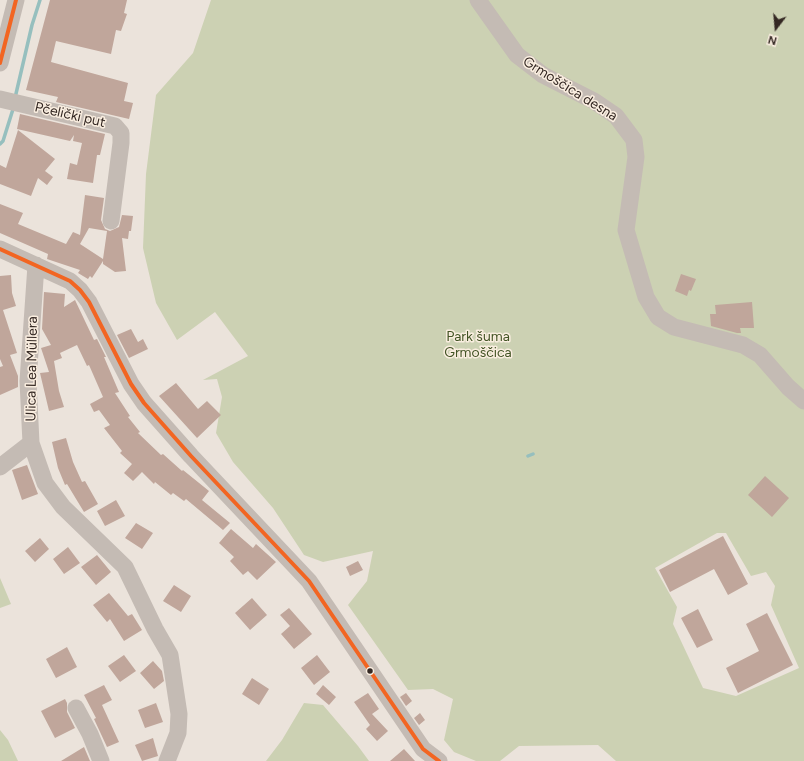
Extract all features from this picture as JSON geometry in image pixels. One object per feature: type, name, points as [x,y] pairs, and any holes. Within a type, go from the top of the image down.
[{"type":"street","points":[[0,63],[16,0]]},
{"type":"street","name":"Grmoščica desna","points":[[478,0],[517,55],[543,75],[594,101],[616,116],[634,140],[636,157],[626,230],[635,265],[646,297],[658,317],[674,327],[743,345],[760,355],[788,387],[804,401]]},
{"type":"street","name":"Pčelički put","points":[[11,101],[115,126],[121,133],[111,221]]},
{"type":"street","points":[[0,249],[70,281],[80,290],[89,302],[131,384],[144,403],[191,456],[310,581],[423,749],[438,761]]},
{"type":"street","name":"Ulica Lea Müllera","points":[[36,265],[28,381],[31,444],[45,483],[63,507],[125,567],[155,629],[170,655],[179,714],[178,733],[167,761]]},
{"type":"street","points":[[0,467],[31,444]]},
{"type":"street","points":[[76,708],[90,734],[101,761]]},
{"type":"green space","name":"Park šuma Grmoščica","points":[[211,0],[804,0],[804,761],[616,761],[598,745],[519,746],[500,761],[476,761],[454,752],[444,740],[453,699],[433,689],[408,690],[348,605],[367,581],[373,551],[323,562],[304,555],[273,508],[233,462],[216,433],[222,397],[217,379],[203,380],[248,356],[215,312],[177,340],[156,303],[143,248],[146,174],[156,95],[193,53]],"holes":[[[717,533],[726,533],[751,576],[766,572],[775,586],[771,605],[799,668],[736,696],[703,688],[673,624],[677,607],[655,568]]]},
{"type":"green space","points":[[0,578],[11,604],[0,608]]},
{"type":"green space","points":[[304,703],[323,705],[369,761],[266,761],[282,740]]},
{"type":"green space","points":[[0,730],[8,740],[18,761],[0,761]]},
{"type":"building","points":[[50,0],[127,0],[124,13],[127,14],[121,31],[116,30],[111,54],[56,41],[51,62],[128,83],[124,101],[133,103],[129,119],[56,102],[58,97],[26,90]]},
{"type":"building","points":[[20,114],[105,134],[100,155],[97,155],[93,183],[67,179],[70,163],[77,165],[82,143],[73,141],[74,135],[70,141],[17,129]]},
{"type":"building","points":[[18,130],[55,159],[45,171],[53,177],[47,185],[38,178],[31,196],[0,184],[0,165],[6,168]]},
{"type":"building","points":[[85,195],[104,198],[101,220],[105,229],[110,231],[119,227],[122,215],[133,216],[131,231],[129,231],[128,239],[122,238],[126,271],[115,272],[103,264],[103,261],[92,278],[90,276],[88,279],[78,273],[80,270],[47,259],[48,254],[0,233],[0,204],[23,213],[18,224],[66,244],[73,232],[80,235]],"holes":[[[89,228],[107,231],[103,259],[80,244]]]},
{"type":"building","points":[[681,274],[696,279],[687,296],[675,291]]},
{"type":"building","points":[[11,275],[12,293],[16,306],[3,310],[17,353],[10,355],[18,376],[18,387],[0,395],[0,367],[3,366],[0,359],[0,276]]},
{"type":"building","points":[[44,292],[65,294],[64,307],[75,300],[94,340],[97,339],[106,357],[104,357],[119,392],[115,393],[130,416],[128,417],[140,432],[138,433],[161,455],[163,454],[182,471],[183,470],[209,491],[202,500],[230,523],[223,530],[186,499],[184,501],[173,493],[171,495],[155,482],[154,484],[142,472],[133,481],[124,473],[132,464],[120,453],[122,451],[104,428],[110,425],[99,410],[94,412],[90,404],[103,397],[89,365],[87,366],[77,345],[60,353],[62,358],[54,361],[59,391],[64,407],[49,411],[40,373],[49,372],[41,348],[51,345],[42,329]]},
{"type":"building","points":[[752,302],[754,328],[740,328],[741,333],[737,333],[711,326],[710,314],[716,314],[715,305]]},
{"type":"building","points":[[131,329],[138,342],[143,339],[148,349],[129,358],[117,335]]},
{"type":"building","points":[[176,383],[198,409],[207,401],[221,415],[197,438],[159,396]]},
{"type":"building","points":[[66,438],[73,462],[82,482],[85,481],[98,504],[84,512],[67,484],[65,485],[58,468],[52,442]]},
{"type":"building","points":[[27,465],[38,494],[22,500],[12,470]]},
{"type":"building","points":[[765,476],[789,498],[772,517],[748,495]]},
{"type":"building","points":[[116,500],[125,516],[105,526],[97,511]]},
{"type":"building","points":[[136,523],[153,533],[142,549],[125,538]]},
{"type":"building","points":[[231,529],[253,548],[256,544],[276,562],[257,580],[248,571],[243,575],[230,561],[234,557],[219,543]]},
{"type":"building","points":[[723,536],[748,584],[728,595],[714,569],[670,592],[659,570]]},
{"type":"building","points":[[40,538],[49,549],[35,562],[25,551]]},
{"type":"building","points":[[68,547],[80,563],[64,574],[53,559]]},
{"type":"building","points":[[97,555],[111,572],[96,585],[81,567]]},
{"type":"building","points":[[358,561],[363,570],[350,576],[346,567]]},
{"type":"building","points":[[174,585],[191,596],[181,612],[163,601]]},
{"type":"building","points":[[109,593],[128,616],[132,614],[142,630],[124,641],[110,619],[107,622],[93,605]]},
{"type":"building","points":[[252,598],[267,615],[250,630],[235,613]]},
{"type":"building","points":[[289,608],[312,634],[294,649],[281,634],[290,626],[280,615]]},
{"type":"building","points":[[698,609],[713,640],[697,648],[681,618]]},
{"type":"building","points":[[767,613],[793,665],[738,693],[726,668],[759,651],[746,624]]},
{"type":"building","points":[[67,647],[77,667],[56,678],[46,659]]},
{"type":"building","points":[[124,655],[136,671],[120,682],[108,666]]},
{"type":"building","points":[[317,655],[330,672],[314,685],[301,668]]},
{"type":"building","points":[[153,661],[162,671],[164,681],[154,689],[140,673]]},
{"type":"building","points":[[252,678],[269,689],[259,705],[242,694]]},
{"type":"building","points":[[104,685],[112,700],[102,705],[119,742],[107,747],[94,719],[96,718],[84,695]]},
{"type":"building","points":[[323,685],[336,697],[329,705],[316,694]]},
{"type":"building","points":[[368,693],[379,709],[372,714],[388,731],[377,741],[366,729],[370,725],[354,702]]},
{"type":"building","points":[[406,693],[412,701],[406,706],[400,697]]},
{"type":"building","points":[[65,699],[67,703],[67,712],[75,728],[55,738],[41,711]]},
{"type":"building","points":[[156,703],[163,722],[145,728],[138,710]]},
{"type":"building","points":[[420,713],[425,720],[419,725],[414,718]]},
{"type":"building","points":[[153,738],[158,756],[142,761],[135,745]]},
{"type":"building","points":[[84,747],[90,761],[61,761]]},
{"type":"building","points":[[404,749],[415,761],[390,761]]},
{"type":"waterway","points":[[15,98],[32,25],[40,0]]},
{"type":"waterway","points":[[0,144],[3,141],[14,106]]},
{"type":"waterway","points":[[528,456],[533,454]]},
{"type":"transit line","points":[[0,63],[16,0]]},
{"type":"transit line","points":[[0,249],[70,281],[80,290],[89,302],[131,384],[144,403],[191,456],[309,581],[423,749],[439,761]]}]
